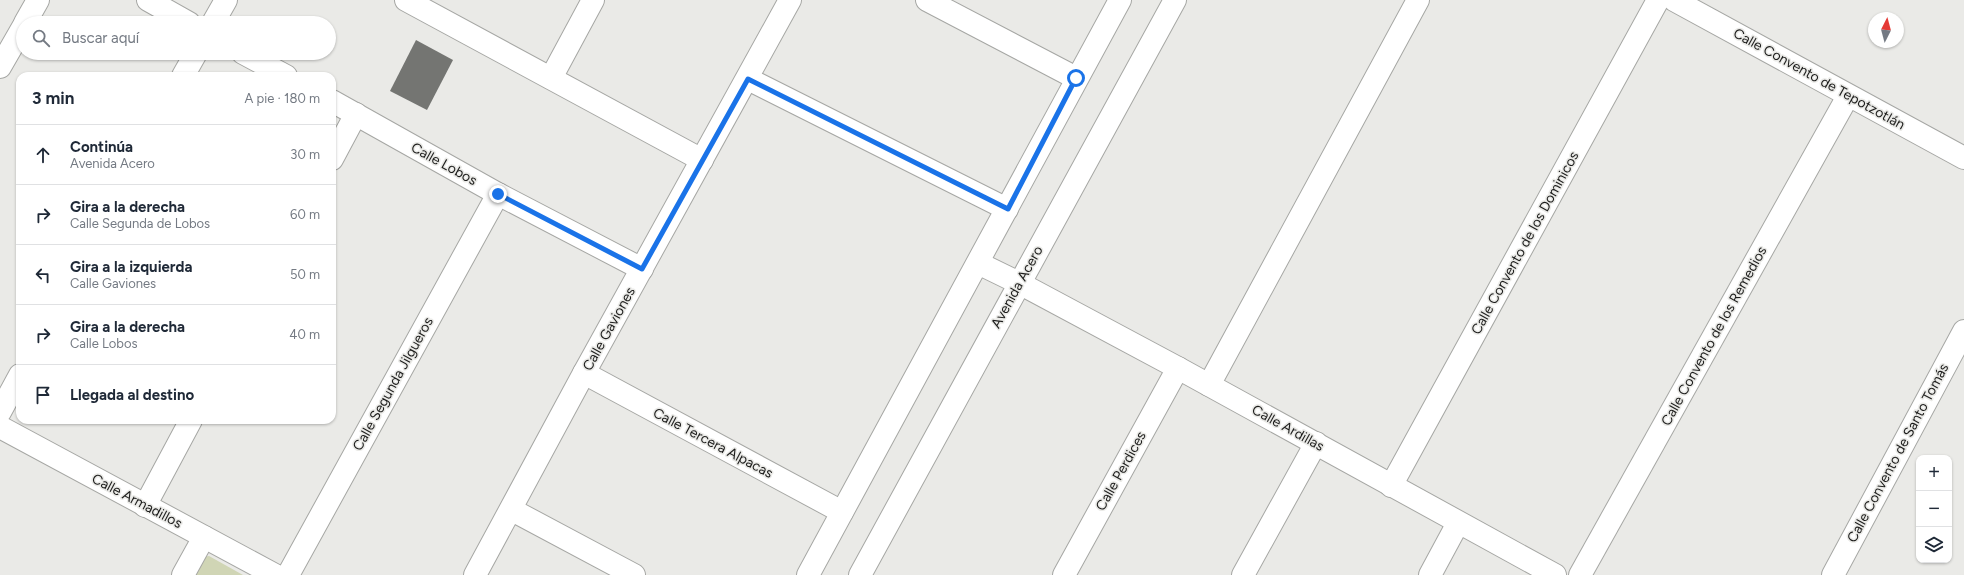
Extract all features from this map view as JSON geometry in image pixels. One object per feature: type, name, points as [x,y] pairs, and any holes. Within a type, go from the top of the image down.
[{"type":"street","points":[[29,16],[38,0]]},
{"type":"street","points":[[148,0],[177,16]]},
{"type":"street","points":[[217,16],[226,0]]},
{"type":"street","points":[[551,78],[593,0]]},
{"type":"street","name":"Calle Gaviones","points":[[475,575],[512,510],[584,374],[748,79],[790,0]]},
{"type":"street","points":[[927,0],[1076,78]]},
{"type":"street","points":[[808,575],[1008,209],[1076,78],[1120,0]]},
{"type":"street","name":"Avenida Acero","points":[[860,575],[1175,0]]},
{"type":"street","points":[[1209,385],[1418,0]]},
{"type":"street","name":"Calle Convento de los Dominicos","points":[[1392,486],[1658,0]]},
{"type":"street","name":"Calle Convento de Tepotzotlán","points":[[1674,0],[1964,158]]},
{"type":"street","points":[[415,2],[702,160]]},
{"type":"street","points":[[0,67],[16,39]]},
{"type":"street","points":[[186,72],[192,60]]},
{"type":"street","points":[[257,60],[279,72]]},
{"type":"street","points":[[748,79],[1008,209]]},
{"type":"street","name":"Calle Convento de los Remedios","points":[[1580,575],[1848,96]]},
{"type":"street","name":"Calle Lobos","points":[[336,103],[498,194],[642,269]]},
{"type":"street","points":[[336,152],[356,114]]},
{"type":"street","name":"Calle Segunda Jilgueros","points":[[288,575],[498,194]]},
{"type":"street","name":"Calle Ardillas","points":[[978,263],[1019,283],[1178,368],[1555,575]]},
{"type":"street","name":"Calle Convento de Santo Tomás","points":[[1833,575],[1964,331]]},
{"type":"street","name":"Calle Perdices","points":[[1064,575],[1178,368]]},
{"type":"street","name":"Calle Tercera Alpacas","points":[[584,374],[842,512]]},
{"type":"street","points":[[0,412],[16,382]]},
{"type":"street","points":[[145,506],[189,424]]},
{"type":"street","name":"Calle Armadillos","points":[[0,427],[275,575]]},
{"type":"street","points":[[1243,575],[1316,443]]},
{"type":"street","points":[[512,510],[634,575]]},
{"type":"street","points":[[1430,575],[1458,523]]},
{"type":"street","points":[[183,575],[204,537]]},
{"type":"green space","points":[[209,556],[243,575],[194,575],[203,557]]},
{"type":"building","points":[[416,40],[453,60],[427,110],[390,91]]},
{"type":"route","points":[[498,194],[642,269],[748,79],[1008,209],[1076,78]]}]
